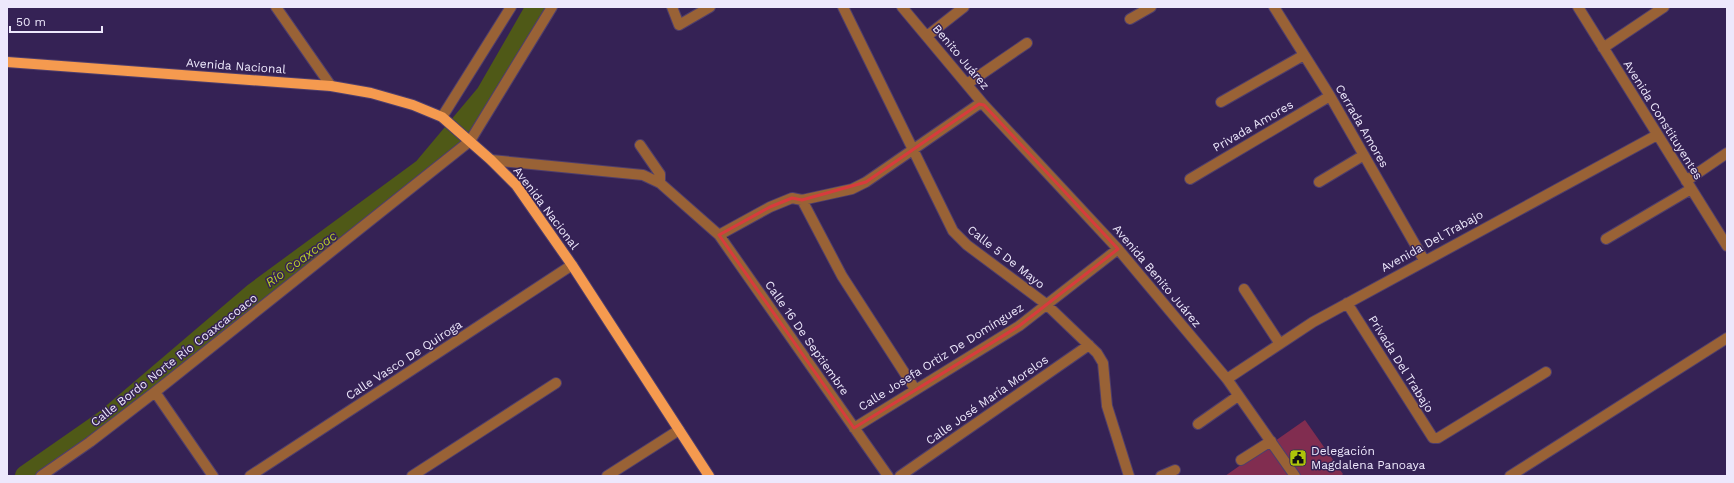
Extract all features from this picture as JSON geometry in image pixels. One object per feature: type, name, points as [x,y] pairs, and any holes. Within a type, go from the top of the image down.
[{"type":"main road","name":"Avenida Nacional","points":[[7,62],[332,86],[371,93],[413,105],[445,120],[491,160],[516,185],[572,266],[708,476]]},
{"type":"street","points":[[276,7],[332,86]]},
{"type":"street","name":"Calle Bordo Norte Río Coaxcacoaco","points":[[41,476],[90,442],[155,392],[466,138],[552,7]]},
{"type":"street","points":[[672,7],[679,24],[710,7]]},
{"type":"street","name":"Calle 5 De Mayo","points":[[843,7],[952,231],[966,245],[1046,304],[1097,352],[1103,363],[1107,406],[1128,476]]},
{"type":"street","name":"Benito Juárez","points":[[902,7],[984,104]]},
{"type":"street","points":[[926,36],[964,7]]},
{"type":"street","points":[[1130,19],[1151,7]]},
{"type":"street","name":"Cerrada Amores","points":[[1274,7],[1330,96],[1424,260]]},
{"type":"street","name":"Avenida Constituyentes","points":[[1578,7],[1688,185],[1723,231],[1727,246]]},
{"type":"street","points":[[1604,48],[1664,7]]},
{"type":"street","points":[[445,120],[507,9]]},
{"type":"street","points":[[967,84],[1027,43]]},
{"type":"street","points":[[1220,102],[1304,55]]},
{"type":"street","name":"Privada Amores","points":[[1190,178],[1330,96]]},
{"type":"street","points":[[719,235],[770,207],[792,198],[802,200],[852,189],[866,182],[979,104],[984,104]]},
{"type":"street","name":"Avenida Benito Juárez","points":[[984,104],[1118,249],[1226,379],[1295,476]]},
{"type":"street","name":"Avenida Del Trabajo","points":[[1226,379],[1313,322],[1424,260],[1657,135]]},
{"type":"street","points":[[491,160],[643,175],[660,183],[660,174],[640,145]]},
{"type":"street","points":[[1606,239],[1688,185],[1727,153]]},
{"type":"street","points":[[1319,182],[1364,154]]},
{"type":"street","name":"Calle 16 De Septiembre","points":[[660,183],[719,235],[888,476]]},
{"type":"street","points":[[802,200],[842,276],[915,389]]},
{"type":"street","name":"Calle Josefa Ortiz De Domínguez","points":[[854,428],[1019,326],[1118,249]]},
{"type":"street","name":"Calle Vasco De Quiroga","points":[[250,476],[572,266]]},
{"type":"street","points":[[1244,289],[1280,344]]},
{"type":"street","name":"Privada Del Trabajo","points":[[1347,303],[1433,438],[1438,438],[1546,372]]},
{"type":"street","points":[[1510,476],[1727,338]]},
{"type":"street","name":"Calle José María Morelos","points":[[900,476],[1088,345]]},
{"type":"street","points":[[412,476],[556,383]]},
{"type":"street","points":[[155,392],[213,476]]},
{"type":"street","points":[[1198,424],[1238,396]]},
{"type":"street","points":[[607,476],[679,430]]},
{"type":"street","points":[[1241,460],[1270,441]]},
{"type":"street","points":[[1161,476],[1175,470]]},
{"type":"highlighted area","points":[[979,104],[984,105],[1118,249],[1019,326],[854,428],[719,235],[770,207],[792,198],[802,200],[866,182]]},
{"type":"shaded area","points":[[1305,420],[1343,474],[1341,476],[1225,476]]},
{"type":"waterway","name":"Río Coaxcoac","points":[[26,476],[105,421],[254,294],[424,169],[487,94],[537,7]]},
{"type":"place","name":"Delegación Magdalena Panoaya","points":[[1298,458]]}]
